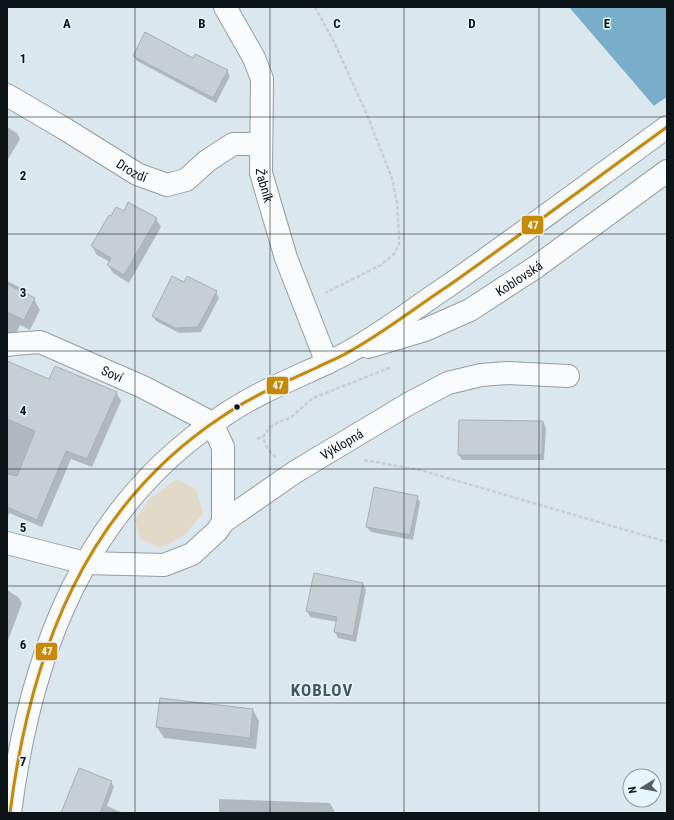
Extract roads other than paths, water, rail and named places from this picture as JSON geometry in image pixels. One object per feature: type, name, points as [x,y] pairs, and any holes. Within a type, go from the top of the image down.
[{"type":"street","name":"Žabník","points":[[225,7],[254,58],[262,79],[260,173],[286,258],[327,363]]},
{"type":"street","name":"Drozdí","points":[[7,95],[66,129],[137,174],[167,185],[186,180],[207,161],[233,144],[261,144]]},
{"type":"street","name":"Koblovská","points":[[10,813],[19,752],[42,662],[59,617],[85,563],[106,529],[134,493],[169,456],[212,423],[265,391],[352,351],[504,247],[544,216],[667,127]]},
{"type":"street","name":"Koblovská","points":[[352,351],[425,330],[456,317],[483,302],[570,242],[667,171]]},
{"type":"street","name":"Soví","points":[[7,345],[40,342],[143,387],[212,423]]},
{"type":"street","name":"Výklopná","points":[[7,543],[85,563],[164,565],[192,554],[217,531],[222,522],[295,472],[410,403],[448,383],[481,375],[507,373],[568,376]]},
{"type":"street","points":[[212,423],[223,447],[222,522]]},
{"type":"water","points":[[569,7],[667,7],[667,121],[654,106]]},
{"type":"district","name":"KOBLOV","points":[[322,690]]}]
